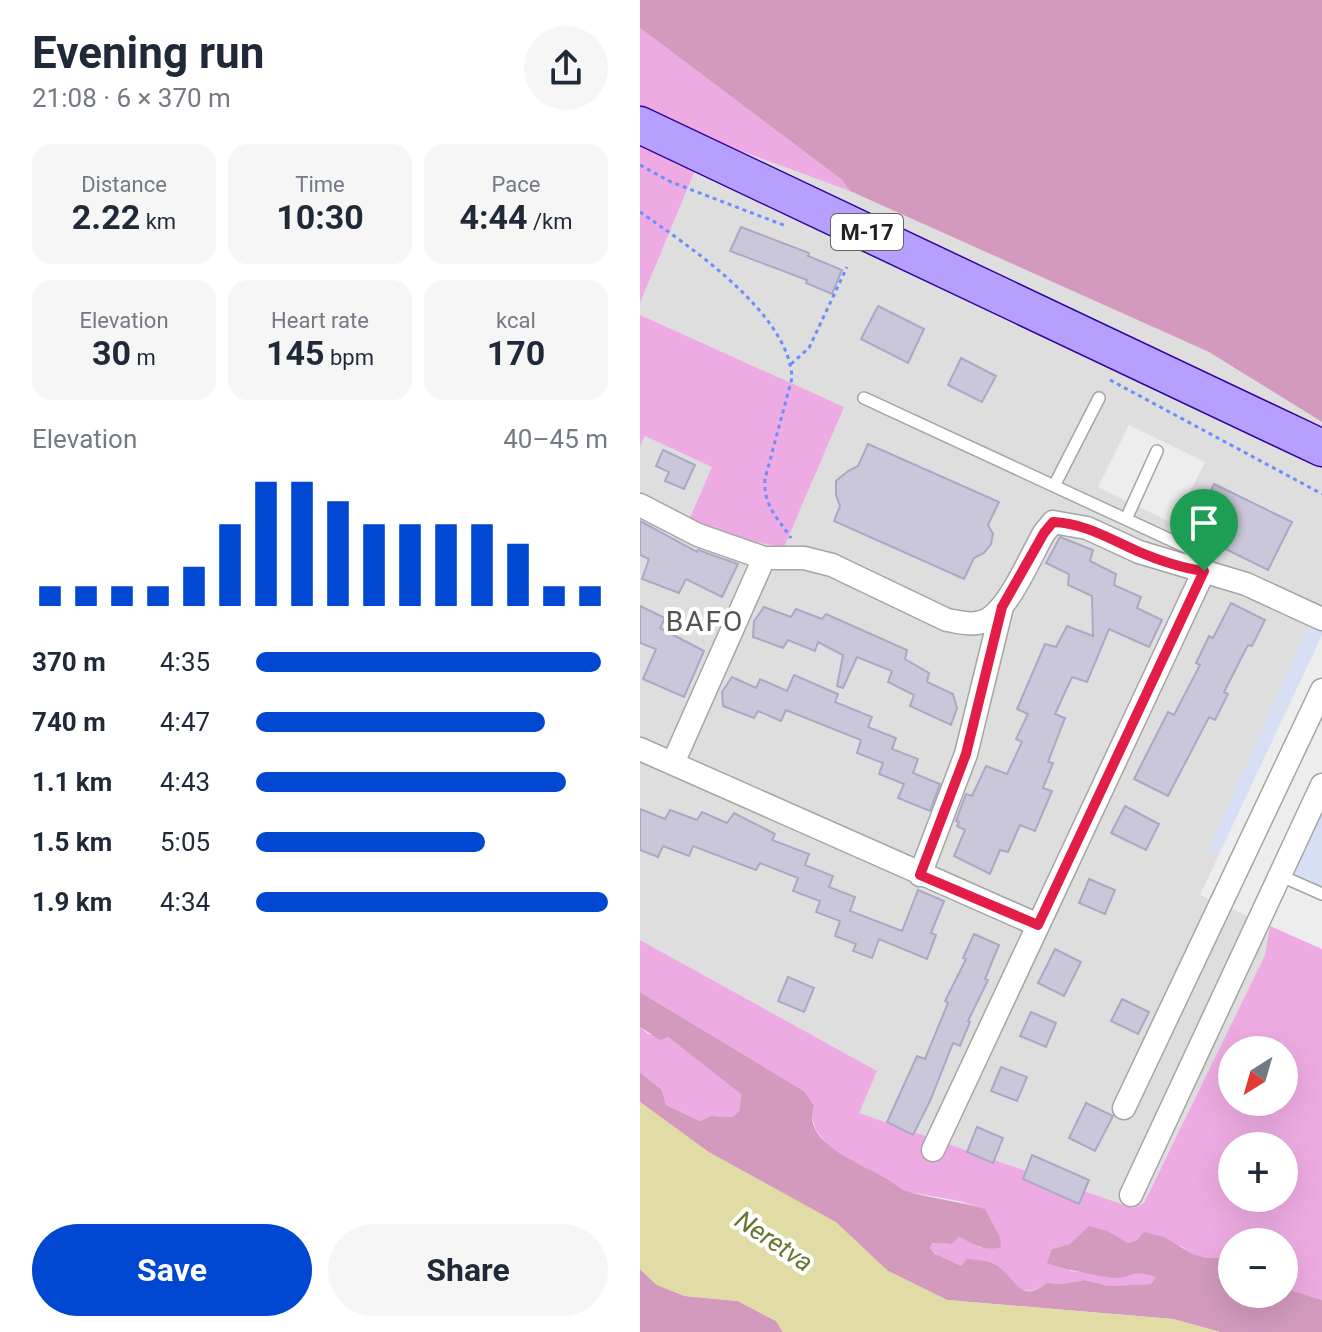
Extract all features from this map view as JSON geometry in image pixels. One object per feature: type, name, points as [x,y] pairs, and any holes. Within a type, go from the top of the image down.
[{"type":"main road","name":"M-17","points":[[640,125],[1306,440]]},
{"type":"main road","points":[[1306,440],[1322,459]]},
{"type":"street","points":[[640,505],[698,535],[764,558],[804,558],[832,565],[947,620],[968,624],[981,622],[1002,607]]},
{"type":"street","points":[[920,875],[966,754],[1002,607],[1053,522],[1087,528],[1139,552],[1246,584],[1322,619]]},
{"type":"street","points":[[673,763],[764,558]]},
{"type":"street","points":[[933,1150],[1204,571]]},
{"type":"street","points":[[1124,1108],[1322,690]]},
{"type":"street","points":[[640,749],[1038,925]]},
{"type":"street","points":[[1131,1195],[1322,785]]},
{"type":"lane","points":[[864,398],[1188,548],[1198,558],[1204,571]]},
{"type":"lane","points":[[1054,486],[1099,398]]},
{"type":"lane","points":[[1126,519],[1157,451]]},
{"type":"lane","points":[[1279,875],[1322,894]]},
{"type":"path","points":[[640,165],[671,182],[791,229]]},
{"type":"path","points":[[640,212],[693,249],[755,306],[785,348],[791,364],[788,398],[765,479],[764,494],[770,511],[804,558]]},
{"type":"path","points":[[791,364],[809,348],[847,267]]},
{"type":"path","points":[[1106,378],[1322,494]]},
{"type":"shaded area","points":[[640,0],[1322,0],[1322,422],[1209,352],[850,191],[842,180],[640,28]]},
{"type":"shaded area","points":[[640,28],[842,180],[850,191],[708,139],[640,303]]},
{"type":"shaded area","points":[[708,138],[850,191],[1209,352],[1322,422],[1322,603],[1294,657],[1209,851],[1279,875],[1265,955],[1225,1036],[1218,1036],[1218,1051],[1144,1203],[1133,1208],[858,1113],[877,1071],[640,940],[640,446],[645,435],[713,467],[690,519],[844,408],[640,315],[640,303]]},
{"type":"shaded area","points":[[640,315],[844,407],[784,547],[744,540],[689,520],[712,467],[645,436],[640,446]]},
{"type":"shaded area","points":[[1129,425],[1205,462],[1174,524],[1098,487]]},
{"type":"shaded area","points":[[1322,603],[1322,894],[1279,875],[1208,851],[1294,657]]},
{"type":"shaded area","points":[[1322,635],[1322,794],[1280,875],[1322,894],[1322,949],[1200,895]]},
{"type":"shaded area","points":[[1279,875],[1322,894],[1322,1300],[1298,1292],[1298,1228],[1218,1228],[1218,1258],[1206,1258],[1181,1246],[1137,1240],[1128,1243],[1111,1239],[1080,1242],[1052,1249],[1071,1271],[1115,1278],[1137,1271],[1156,1277],[1151,1284],[1108,1286],[1085,1280],[1047,1283],[1027,1291],[1018,1288],[1011,1279],[946,1261],[930,1248],[931,1243],[952,1244],[959,1237],[981,1248],[984,1209],[903,1191],[889,1179],[860,1167],[828,1145],[816,1130],[804,1091],[640,992],[640,940],[877,1071],[859,1113],[1133,1208],[1144,1203],[1218,1051],[1218,1116],[1298,1116],[1298,1036],[1225,1036],[1265,955]]},
{"type":"shaded area","points":[[640,992],[804,1091],[814,1106],[812,1119],[816,1131],[836,1151],[906,1191],[985,1209],[1000,1237],[1001,1247],[984,1248],[959,1237],[952,1244],[932,1243],[930,1248],[935,1254],[961,1266],[967,1259],[992,1263],[1025,1291],[1038,1289],[1047,1283],[1085,1280],[1108,1286],[1151,1284],[1156,1277],[1142,1273],[1113,1278],[1047,1263],[1052,1249],[1070,1244],[1089,1226],[1107,1231],[1128,1243],[1137,1240],[1144,1232],[1164,1237],[1191,1253],[1218,1258],[1218,1308],[1298,1308],[1298,1292],[1322,1300],[1322,1332],[1220,1332],[1173,1319],[947,1300],[888,1271],[866,1252],[707,1151],[640,1102],[640,1072],[662,1090],[666,1105],[700,1121],[711,1116],[732,1117],[739,1111],[741,1094],[668,1037],[660,1040],[640,1027]]},
{"type":"shaded area","points":[[640,1027],[648,1034],[668,1037],[741,1093],[739,1111],[732,1117],[711,1116],[700,1121],[666,1105],[662,1090],[640,1072]]},
{"type":"shaded area","points":[[640,1269],[657,1285],[685,1296],[738,1301],[776,1321],[783,1332],[640,1332]]},
{"type":"water","name":"Neretva","points":[[640,1102],[707,1151],[836,1222],[888,1271],[947,1300],[1173,1319],[1220,1332],[783,1332],[776,1321],[738,1301],[685,1296],[657,1285],[640,1269]]},
{"type":"building","points":[[741,227],[809,253],[808,256],[842,270],[832,294],[806,283],[807,280],[730,251]]},
{"type":"building","points":[[878,306],[924,329],[908,363],[861,339]]},
{"type":"building","points":[[961,358],[996,376],[982,402],[948,385]]},
{"type":"building","points":[[868,444],[999,502],[988,525],[993,534],[991,544],[984,553],[974,558],[964,579],[834,521],[840,506],[836,481],[858,466]]},
{"type":"building","points":[[663,450],[695,465],[684,489],[665,481],[669,472],[656,466]]},
{"type":"building","points":[[1214,484],[1292,522],[1268,570],[1191,532]]},
{"type":"building","points":[[640,521],[697,552],[738,564],[722,597],[686,579],[679,593],[642,579],[649,559],[640,555]]},
{"type":"building","points":[[1060,537],[1093,550],[1090,561],[1116,574],[1114,585],[1141,597],[1137,608],[1162,620],[1149,647],[1109,629],[1087,682],[1072,677],[1055,714],[1065,718],[1048,762],[1053,763],[1043,788],[1052,791],[1035,831],[1020,825],[1008,852],[1000,850],[990,874],[954,856],[965,830],[957,826],[959,822],[956,821],[966,794],[972,796],[986,766],[1007,774],[1022,742],[1016,739],[1028,714],[1017,709],[1045,644],[1056,647],[1067,626],[1093,636],[1092,596],[1068,585],[1069,574],[1046,563]]},
{"type":"building","points":[[1231,603],[1265,620],[1252,646],[1248,645],[1224,692],[1228,694],[1215,720],[1209,717],[1168,796],[1134,779],[1168,712],[1174,715],[1200,665],[1196,663],[1209,636],[1213,638]]},
{"type":"building","points":[[640,606],[665,618],[660,628],[704,651],[684,697],[643,679],[656,649],[640,643]]},
{"type":"building","points":[[764,607],[791,617],[796,609],[822,619],[826,614],[907,650],[905,659],[929,673],[927,682],[953,694],[957,708],[951,725],[910,706],[914,695],[888,682],[892,671],[857,657],[843,688],[837,686],[843,655],[818,642],[815,651],[788,640],[783,648],[753,637],[754,621]]},
{"type":"building","points":[[794,675],[838,694],[835,702],[872,717],[868,727],[896,738],[892,749],[918,759],[913,773],[940,784],[930,811],[898,798],[904,784],[879,774],[883,763],[857,753],[861,740],[786,710],[781,721],[758,711],[754,718],[723,706],[722,692],[732,677],[756,688],[760,679],[787,691]]},
{"type":"building","points":[[1125,806],[1159,824],[1146,850],[1111,833]]},
{"type":"building","points":[[640,809],[665,819],[670,810],[697,820],[702,812],[727,823],[734,813],[775,834],[772,840],[809,854],[805,865],[833,876],[829,887],[855,897],[850,911],[902,931],[918,890],[944,901],[931,933],[936,935],[927,959],[879,939],[872,958],[853,951],[856,944],[835,936],[840,921],[816,912],[820,901],[793,891],[798,878],[760,863],[756,870],[693,846],[689,856],[663,846],[658,857],[640,850]]},
{"type":"building","points":[[1089,879],[1115,890],[1105,914],[1079,903]]},
{"type":"building","points":[[974,934],[999,945],[960,1046],[953,1043],[913,1135],[887,1122],[917,1056],[925,1059],[948,1003],[945,1001],[966,959],[963,958]]},
{"type":"building","points":[[1055,949],[1081,962],[1064,996],[1038,983]]},
{"type":"building","points":[[788,977],[814,988],[804,1012],[778,1001]]},
{"type":"building","points":[[1122,999],[1149,1012],[1138,1034],[1111,1021]]},
{"type":"building","points":[[1031,1012],[1056,1023],[1046,1047],[1020,1036]]},
{"type":"building","points":[[1001,1067],[1027,1077],[1017,1101],[991,1091]]},
{"type":"building","points":[[1086,1103],[1113,1116],[1095,1151],[1069,1138]]},
{"type":"building","points":[[977,1127],[1003,1138],[993,1163],[967,1152]]},
{"type":"building","points":[[1032,1155],[1089,1180],[1079,1204],[1023,1179]]},
{"type":"district","name":"BAFO","points":[[705,621]]},
{"type":"route","points":[[1053,522],[1087,528],[1139,552],[1204,571],[1038,925],[920,875],[966,754],[1002,607],[1053,522]]}]
